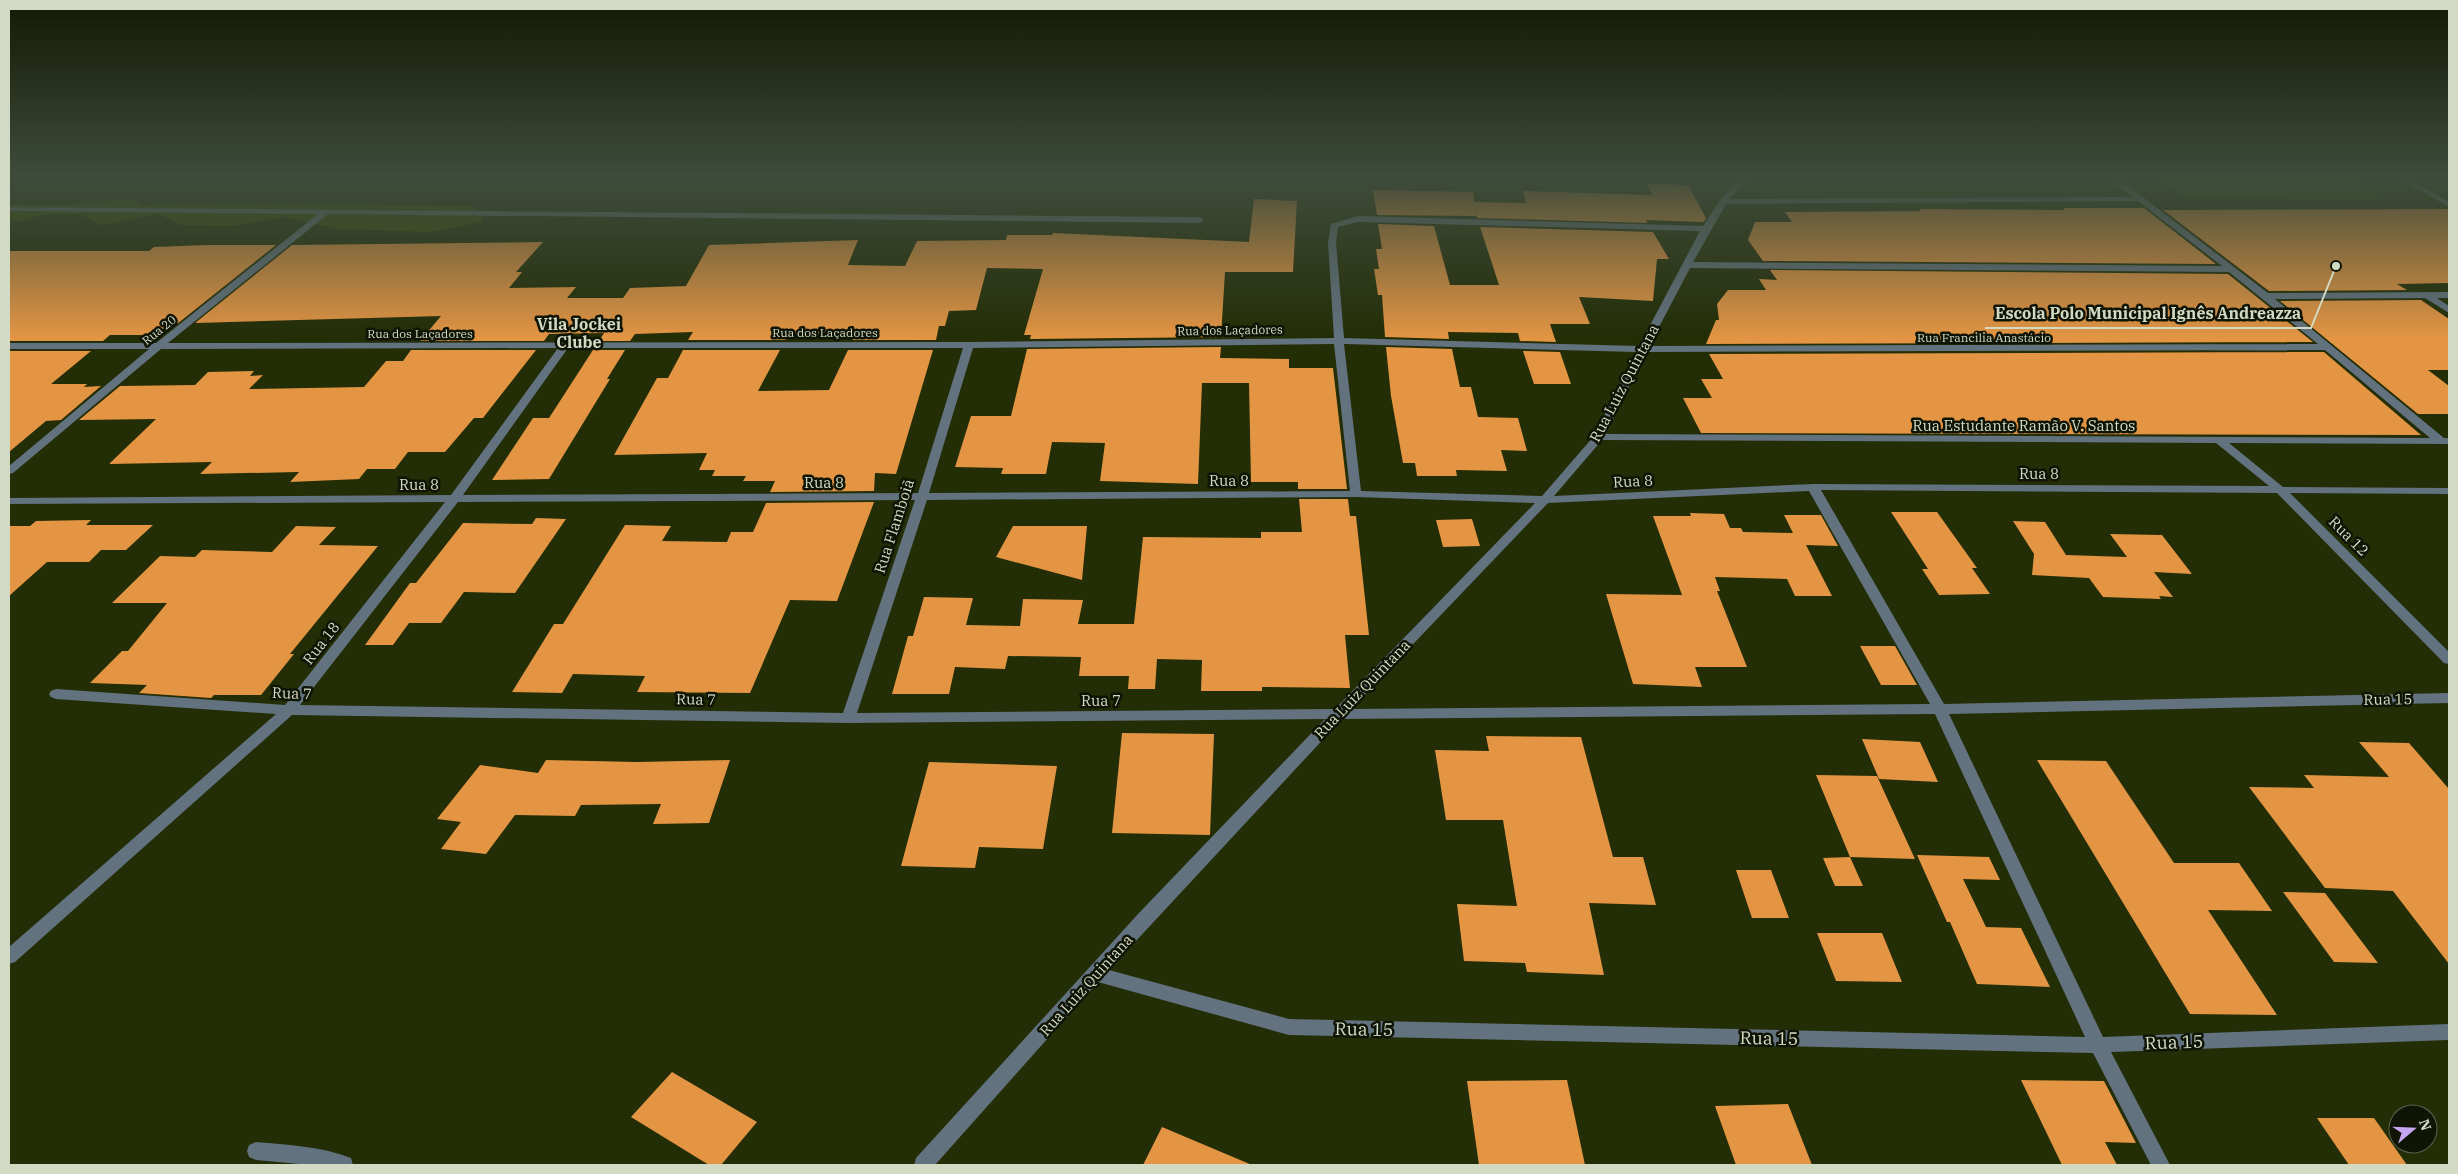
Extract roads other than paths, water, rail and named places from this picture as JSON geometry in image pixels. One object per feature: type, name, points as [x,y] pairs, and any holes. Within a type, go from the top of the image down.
[{"type":"street","name":"Rua 20","points":[[9,471],[158,346],[303,230]]},
{"type":"street","points":[[1334,230],[1332,242],[1339,341],[1356,494]]},
{"type":"street","name":"Rua Luiz Quintana","points":[[923,1165],[1144,919],[1337,715],[1545,500],[1599,437],[1642,350],[1706,230]]},
{"type":"street","points":[[2179,230],[2266,296],[2445,441]]},
{"type":"street","points":[[1686,266],[2231,269]]},
{"type":"street","points":[[2427,295],[2449,310]]},
{"type":"street","points":[[2266,296],[2449,295]]},
{"type":"street","name":"Rua dos Laçadores","points":[[9,346],[565,346],[1339,341],[1642,350]]},
{"type":"street","name":"Rua Flamboiã","points":[[848,718],[922,496],[969,344]]},
{"type":"street","name":"Rua 18","points":[[9,957],[289,710],[454,499],[565,346]]},
{"type":"street","name":"Rua Francilia Anastácio","points":[[1642,350],[2327,347]]},
{"type":"street","name":"Rua Estudante Ramão V. Santos","points":[[1599,437],[2445,441]]},
{"type":"street","name":"Rua 12","points":[[2220,440],[2279,489],[2449,660]]},
{"type":"street","points":[[1813,486],[1940,709],[2098,1045],[2161,1165]]},
{"type":"street","name":"Rua 8","points":[[9,501],[1356,494],[1545,500],[1813,486],[2449,491]]},
{"type":"street","name":"Rua 7","points":[[56,694],[289,710],[848,718],[1337,715]]},
{"type":"street","name":"Rua 15","points":[[1337,715],[1940,709],[2449,698]]},
{"type":"street","name":"Rua 15","points":[[1096,974],[1289,1027],[2098,1045],[2449,1032]]},
{"type":"street","points":[[256,1152],[306,1155],[344,1165]]},
{"type":"place","name":"Escola Polo Municipal Ignês Andreazza","points":[[2336,266]]},
{"type":"district","name":"Vila Jockei Clube","points":[[579,333]]}]
